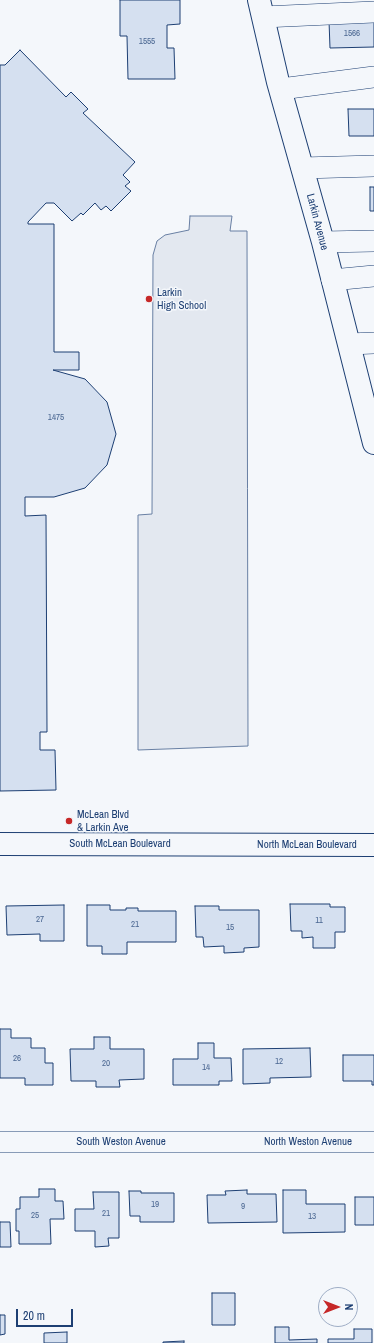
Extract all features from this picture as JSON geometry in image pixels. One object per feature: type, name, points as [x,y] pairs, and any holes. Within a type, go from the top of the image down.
[{"type":"main road","name":"Larkin Avenue","points":[[261,8],[278,82],[323,242],[349,344],[366,383],[374,443]]},
{"type":"main road","name":"South McLean Boulevard","points":[[0,844],[241,845]]},
{"type":"main road","name":"North McLean Boulevard","points":[[241,845],[374,845]]},
{"type":"street","points":[[261,8],[374,12]]},
{"type":"street","points":[[281,89],[374,77]]},
{"type":"street","points":[[302,168],[374,166]]},
{"type":"street","points":[[323,242],[374,241]]},
{"type":"street","points":[[332,280],[374,276]]},
{"type":"street","points":[[349,344],[374,343]]},
{"type":"street","name":"South Weston Avenue","points":[[0,1142],[243,1142]]},
{"type":"street","name":"North Weston Avenue","points":[[243,1142],[374,1142]]},
{"type":"shaded area","points":[[190,216],[232,216],[230,231],[247,231],[248,746],[138,750],[138,515],[152,514],[153,255],[157,241],[165,235],[189,230]]},
{"type":"building","points":[[120,0],[180,0],[180,24],[167,25],[167,48],[174,48],[175,79],[128,79],[127,36],[120,36]]},
{"type":"building","points":[[374,19],[374,47],[330,48],[329,21]]},
{"type":"building","points":[[20,50],[66,97],[71,92],[88,109],[83,113],[135,162],[123,175],[130,182],[125,186],[131,191],[111,211],[106,206],[101,210],[95,203],[83,215],[81,213],[72,221],[54,203],[46,203],[28,222],[28,224],[54,224],[54,352],[79,352],[79,370],[53,370],[85,379],[107,402],[116,434],[107,465],[85,488],[54,497],[25,497],[25,516],[46,515],[47,732],[40,732],[40,750],[55,750],[56,790],[0,791],[0,65],[5,65]]},
{"type":"building","points":[[348,109],[374,109],[374,136],[349,136]]},
{"type":"building","points":[[370,187],[374,187],[374,211],[370,211]]},
{"type":"building","points":[[290,904],[330,904],[330,907],[345,907],[345,932],[335,932],[335,948],[313,948],[313,937],[302,938],[302,931],[291,931]]},
{"type":"building","points":[[64,905],[64,941],[40,941],[40,934],[7,935],[6,906]]},
{"type":"building","points":[[87,905],[110,905],[110,910],[138,908],[138,911],[176,911],[176,942],[127,942],[127,954],[102,954],[102,946],[87,946]]},
{"type":"building","points":[[195,906],[219,906],[219,910],[259,910],[259,947],[244,948],[244,952],[224,953],[224,946],[204,947],[203,937],[196,937]]},
{"type":"building","points":[[0,1029],[11,1029],[11,1038],[31,1038],[31,1048],[45,1048],[45,1063],[53,1063],[53,1085],[25,1085],[25,1078],[0,1078]]},
{"type":"building","points":[[94,1037],[110,1037],[110,1049],[144,1049],[144,1079],[119,1080],[120,1087],[96,1087],[96,1081],[71,1081],[70,1049],[94,1049]]},
{"type":"building","points":[[198,1043],[214,1043],[214,1058],[231,1058],[232,1081],[219,1081],[219,1085],[173,1085],[173,1059],[198,1059]]},
{"type":"building","points":[[310,1048],[311,1077],[270,1078],[270,1083],[243,1084],[243,1049]]},
{"type":"building","points":[[343,1055],[374,1055],[374,1085],[372,1085],[372,1081],[343,1081]]},
{"type":"building","points":[[39,1189],[55,1189],[55,1201],[63,1201],[64,1219],[50,1219],[51,1244],[19,1244],[19,1231],[16,1231],[16,1209],[20,1209],[20,1197],[39,1197]]},
{"type":"building","points":[[247,1190],[247,1194],[276,1194],[277,1222],[208,1223],[207,1195],[226,1195],[225,1191]]},
{"type":"building","points":[[283,1190],[306,1190],[306,1204],[345,1204],[345,1232],[283,1233]]},
{"type":"building","points":[[129,1191],[141,1191],[141,1193],[174,1193],[174,1222],[140,1222],[140,1216],[130,1216]]},
{"type":"building","points":[[93,1192],[119,1192],[119,1238],[108,1238],[109,1246],[95,1247],[95,1231],[75,1231],[75,1209],[94,1209]]},
{"type":"building","points":[[355,1197],[374,1197],[374,1225],[355,1225]]},
{"type":"building","points":[[0,1222],[10,1222],[11,1247],[0,1247]]},
{"type":"building","points":[[212,1293],[235,1293],[235,1325],[212,1325]]},
{"type":"building","points":[[0,1315],[5,1315],[5,1334],[0,1335]]},
{"type":"building","points":[[275,1327],[289,1327],[289,1340],[317,1339],[317,1343],[275,1343]]},
{"type":"building","points":[[354,1329],[372,1329],[372,1343],[328,1343],[328,1339],[354,1339]]},
{"type":"building","points":[[67,1332],[67,1343],[44,1343],[44,1333]]},
{"type":"building","points":[[184,1341],[184,1343],[163,1343],[163,1342]]},
{"type":"place","name":"Larkin High School","points":[[149,299]]},
{"type":"place","name":"McLean Blvd & Larkin Ave","points":[[69,821]]}]
